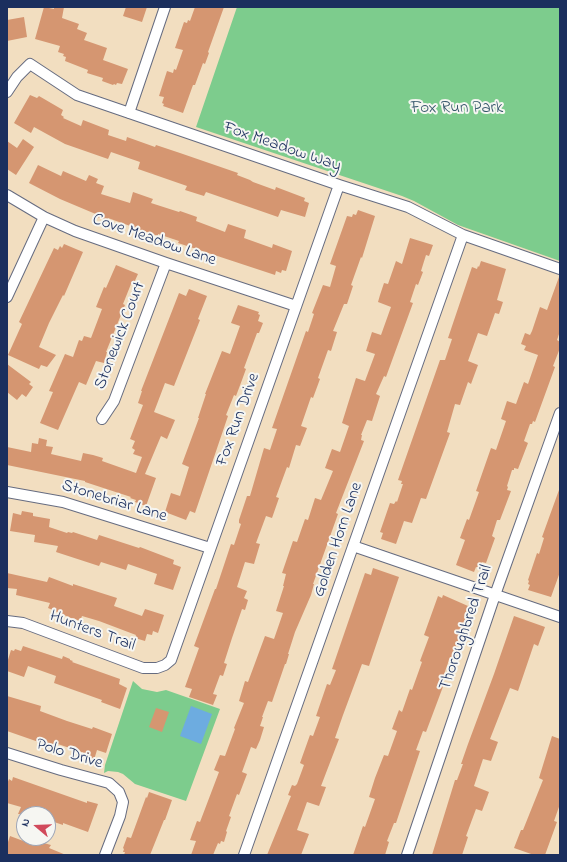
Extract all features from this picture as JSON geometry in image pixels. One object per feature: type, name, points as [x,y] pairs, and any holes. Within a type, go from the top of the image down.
[{"type":"street","points":[[129,113],[165,7]]},
{"type":"street","name":"Fox Meadow Way","points":[[7,92],[17,77],[30,64],[77,95],[339,185],[408,207],[463,235],[560,269]]},
{"type":"street","name":"Fox Run Drive","points":[[166,665],[174,655],[210,548],[339,185]]},
{"type":"street","name":"Cove Meadow Lane","points":[[7,195],[44,217],[74,231],[296,306]]},
{"type":"street","points":[[7,297],[44,217]]},
{"type":"street","name":"Golden Horn Lane","points":[[244,855],[463,235]]},
{"type":"street","name":"Stonewick Court","points":[[102,419],[114,400],[166,263]]},
{"type":"street","name":"Thoroughbred Trail","points":[[407,855],[495,595],[560,413]]},
{"type":"street","name":"Stonebriar Lane","points":[[7,492],[63,502],[210,548]]},
{"type":"street","points":[[353,546],[560,617]]},
{"type":"street","name":"Hunters Trail","points":[[7,621],[23,623],[143,668],[157,668],[166,665]]},
{"type":"street","name":"Polo Drive","points":[[7,753],[109,784],[119,792],[123,802],[120,816],[104,855]]},
{"type":"green space","name":"Fox Run Park","points":[[237,7],[560,7],[560,261],[458,225],[402,196],[196,127]]},
{"type":"green space","points":[[133,681],[142,689],[157,692],[166,690],[220,709],[186,801],[135,784],[123,774],[118,772],[108,771],[104,773],[105,765]]},
{"type":"water","points":[[191,706],[212,714],[201,744],[180,736]]},
{"type":"building","points":[[44,7],[54,9],[54,7],[64,7],[62,18],[79,24],[77,29],[87,33],[84,40],[107,48],[103,60],[128,69],[122,84],[117,83],[116,85],[113,85],[102,81],[103,78],[87,73],[88,70],[65,61],[66,57],[63,56],[64,54],[58,52],[60,46],[35,39]]},
{"type":"building","points":[[126,7],[147,7],[142,22],[123,16]]},
{"type":"building","points":[[195,7],[224,7],[205,64],[203,63],[195,85],[193,85],[183,113],[163,106],[164,104],[162,103],[164,97],[159,96],[167,71],[173,73],[174,69],[176,70],[183,50],[175,48],[184,22],[187,23],[188,20],[190,21]]},
{"type":"building","points":[[24,17],[27,37],[7,41],[7,20]]},
{"type":"building","points":[[30,95],[37,98],[39,96],[63,110],[61,115],[64,117],[63,118],[81,126],[83,120],[109,130],[108,135],[126,141],[127,137],[155,147],[156,145],[238,173],[237,175],[275,190],[276,187],[305,198],[304,201],[309,203],[305,217],[281,210],[278,217],[206,192],[204,196],[185,190],[187,186],[138,169],[140,162],[111,152],[108,159],[65,144],[34,127],[31,133],[14,123]]},
{"type":"building","points":[[23,139],[34,147],[16,175],[7,169],[7,141],[17,148]]},
{"type":"building","points":[[38,165],[61,176],[63,171],[86,181],[89,175],[98,179],[96,183],[104,186],[101,194],[130,203],[133,192],[153,199],[151,203],[197,217],[196,221],[225,232],[228,224],[246,230],[244,238],[272,248],[273,244],[292,251],[286,271],[282,270],[281,273],[276,271],[275,275],[178,243],[179,241],[158,234],[158,236],[108,218],[107,220],[97,217],[98,215],[60,199],[29,183]]},
{"type":"building","points":[[358,210],[375,216],[362,258],[361,257],[351,285],[353,286],[347,304],[344,304],[333,331],[337,332],[331,351],[328,350],[318,378],[320,379],[313,398],[311,397],[301,426],[307,428],[300,446],[296,445],[289,468],[287,467],[276,497],[279,498],[272,518],[266,516],[256,543],[260,544],[254,564],[245,562],[237,587],[247,591],[244,598],[248,600],[245,610],[242,609],[232,638],[224,663],[227,664],[223,676],[220,675],[213,694],[217,695],[213,705],[189,697],[192,689],[185,687],[199,648],[194,646],[216,589],[231,544],[234,545],[241,524],[239,523],[239,520],[247,496],[250,496],[264,448],[270,450],[277,429],[272,428],[306,331],[308,332],[314,314],[312,313],[323,285],[330,287],[336,266],[330,264],[347,216],[352,217],[353,214],[356,215]]},
{"type":"building","points":[[410,238],[433,245],[429,256],[426,255],[421,271],[423,272],[418,285],[416,284],[410,302],[413,303],[386,377],[384,376],[376,394],[380,396],[372,421],[367,420],[361,435],[361,440],[364,441],[336,513],[338,514],[313,584],[311,595],[295,632],[286,664],[272,702],[268,701],[262,717],[260,726],[264,727],[260,740],[256,749],[251,747],[242,772],[247,774],[239,795],[237,794],[229,816],[231,817],[224,842],[221,841],[220,844],[218,843],[213,855],[191,855],[196,841],[190,840],[197,821],[200,822],[219,772],[214,770],[220,755],[225,756],[244,703],[239,701],[245,681],[248,682],[265,636],[274,639],[283,613],[276,611],[284,586],[286,574],[282,573],[293,541],[297,542],[305,519],[308,520],[315,498],[321,500],[333,471],[325,468],[332,449],[340,452],[349,426],[342,423],[356,378],[365,381],[375,354],[366,351],[372,332],[381,335],[391,307],[378,302],[384,283],[388,284],[396,261],[402,264]]},
{"type":"building","points":[[64,244],[83,252],[64,296],[63,295],[49,323],[39,347],[56,355],[47,367],[41,365],[39,369],[8,355],[22,324],[19,322],[54,248],[58,250],[60,246],[62,248]]},
{"type":"building","points":[[481,261],[506,269],[497,300],[503,302],[499,314],[495,313],[487,336],[478,333],[468,361],[478,365],[471,384],[468,382],[460,405],[455,404],[447,432],[450,433],[426,499],[421,498],[412,523],[404,521],[396,544],[381,539],[383,533],[380,532],[390,503],[394,504],[396,501],[397,502],[403,484],[401,484],[402,481],[398,480],[440,360],[445,360],[452,339],[448,338],[472,267],[477,269]]},
{"type":"building","points":[[116,265],[138,274],[133,285],[131,284],[123,304],[125,305],[106,352],[104,363],[96,361],[86,385],[79,382],[58,430],[40,423],[53,392],[49,391],[65,354],[73,357],[79,340],[82,341],[84,336],[91,338],[102,309],[96,307],[104,287],[106,288]]},
{"type":"building","points":[[559,277],[560,331],[557,340],[560,342],[560,348],[553,366],[555,367],[535,422],[533,421],[532,424],[530,424],[524,441],[528,443],[518,469],[514,468],[514,470],[512,470],[507,486],[507,490],[511,491],[500,520],[497,520],[492,536],[495,538],[486,563],[482,562],[479,568],[476,567],[474,572],[456,565],[465,540],[460,538],[467,519],[469,520],[479,492],[476,491],[491,448],[496,450],[506,421],[501,419],[507,401],[516,404],[524,382],[528,384],[538,355],[524,350],[526,346],[521,344],[525,333],[530,335],[540,307],[547,310]]},
{"type":"building","points":[[189,289],[207,296],[198,319],[200,320],[174,386],[165,383],[154,412],[175,420],[167,439],[161,436],[145,474],[156,478],[146,506],[135,502],[136,500],[130,498],[131,497],[85,481],[7,465],[7,447],[31,452],[32,443],[38,444],[39,438],[47,440],[46,446],[53,447],[51,454],[81,461],[83,453],[93,455],[103,458],[102,461],[136,473],[142,457],[133,454],[135,450],[132,448],[135,441],[130,439],[143,405],[138,403],[141,391],[179,293],[186,296]]},
{"type":"building","points":[[238,305],[259,312],[258,314],[260,315],[258,321],[263,323],[259,333],[257,333],[244,368],[246,369],[236,396],[234,395],[226,415],[228,416],[195,513],[190,511],[186,520],[165,512],[171,493],[180,496],[189,467],[182,464],[199,418],[205,394],[222,351],[230,354],[240,326],[231,323]]},
{"type":"building","points":[[7,364],[31,382],[29,384],[33,387],[26,397],[22,394],[17,400],[7,392]]},
{"type":"building","points":[[559,490],[560,572],[551,597],[528,590],[530,585],[528,584],[528,580],[537,553],[539,554],[544,538],[542,537]]},
{"type":"building","points":[[22,511],[33,513],[33,516],[50,519],[49,527],[67,533],[73,532],[97,540],[99,535],[139,548],[140,547],[174,560],[173,564],[181,567],[173,590],[154,584],[157,574],[128,564],[126,570],[101,562],[99,566],[56,552],[58,546],[34,542],[35,535],[10,531],[13,513],[21,515]]},
{"type":"building","points":[[373,568],[399,577],[369,666],[362,664],[343,715],[335,738],[339,739],[321,786],[326,787],[319,806],[307,802],[297,830],[309,834],[301,855],[267,855],[291,796],[288,795],[292,785],[295,786],[297,784],[304,765],[300,763],[310,735],[313,736],[320,717],[316,716],[327,684],[330,685],[336,670],[332,669],[365,573],[371,575]]},
{"type":"building","points":[[7,573],[47,582],[49,577],[73,586],[73,584],[117,598],[114,606],[142,616],[145,609],[164,615],[158,633],[153,631],[152,635],[147,634],[145,641],[135,638],[136,635],[99,621],[82,616],[80,621],[71,618],[48,608],[50,603],[16,595],[17,589],[7,588]]},
{"type":"building","points":[[443,595],[468,606],[466,611],[468,612],[451,661],[449,660],[441,683],[444,684],[426,732],[423,731],[416,750],[420,751],[396,823],[394,823],[387,841],[389,842],[385,855],[353,855],[363,826],[365,827],[375,799],[369,797],[375,778],[384,755],[388,756],[397,731],[392,729],[399,710],[402,712],[410,689],[412,690],[422,662],[420,661],[429,637],[424,635],[438,596],[442,598]]},
{"type":"building","points":[[514,616],[545,627],[538,646],[534,644],[518,691],[510,688],[490,739],[498,742],[491,761],[483,759],[474,786],[489,792],[482,811],[476,809],[466,836],[468,837],[462,855],[432,855],[455,780],[457,780],[463,764],[461,764]]},
{"type":"building","points":[[23,646],[62,659],[63,656],[73,661],[72,662],[120,679],[119,684],[127,688],[120,709],[101,702],[102,700],[54,683],[56,676],[28,666],[24,677],[7,671],[7,663],[11,650],[14,651],[15,649],[21,651]]},
{"type":"building","points":[[7,696],[41,706],[40,711],[67,721],[92,729],[93,727],[112,734],[106,753],[97,750],[94,760],[83,756],[84,753],[55,743],[53,747],[7,731]]},
{"type":"building","points":[[156,708],[169,712],[162,732],[149,727]]},
{"type":"building","points":[[552,736],[560,739],[560,804],[554,821],[557,822],[545,855],[534,855],[514,848],[521,830],[523,830],[543,780],[539,778]]},
{"type":"building","points":[[13,777],[87,803],[87,801],[98,804],[88,832],[63,823],[63,825],[56,823],[56,806],[18,806],[7,803],[7,784],[9,779],[12,781]]},
{"type":"building","points":[[149,792],[172,800],[165,820],[150,855],[124,855],[125,852],[123,852],[123,848],[127,837],[131,838]]},
{"type":"building","points":[[10,836],[16,838],[16,846],[50,846],[49,848],[66,855],[7,855],[7,845]]}]
